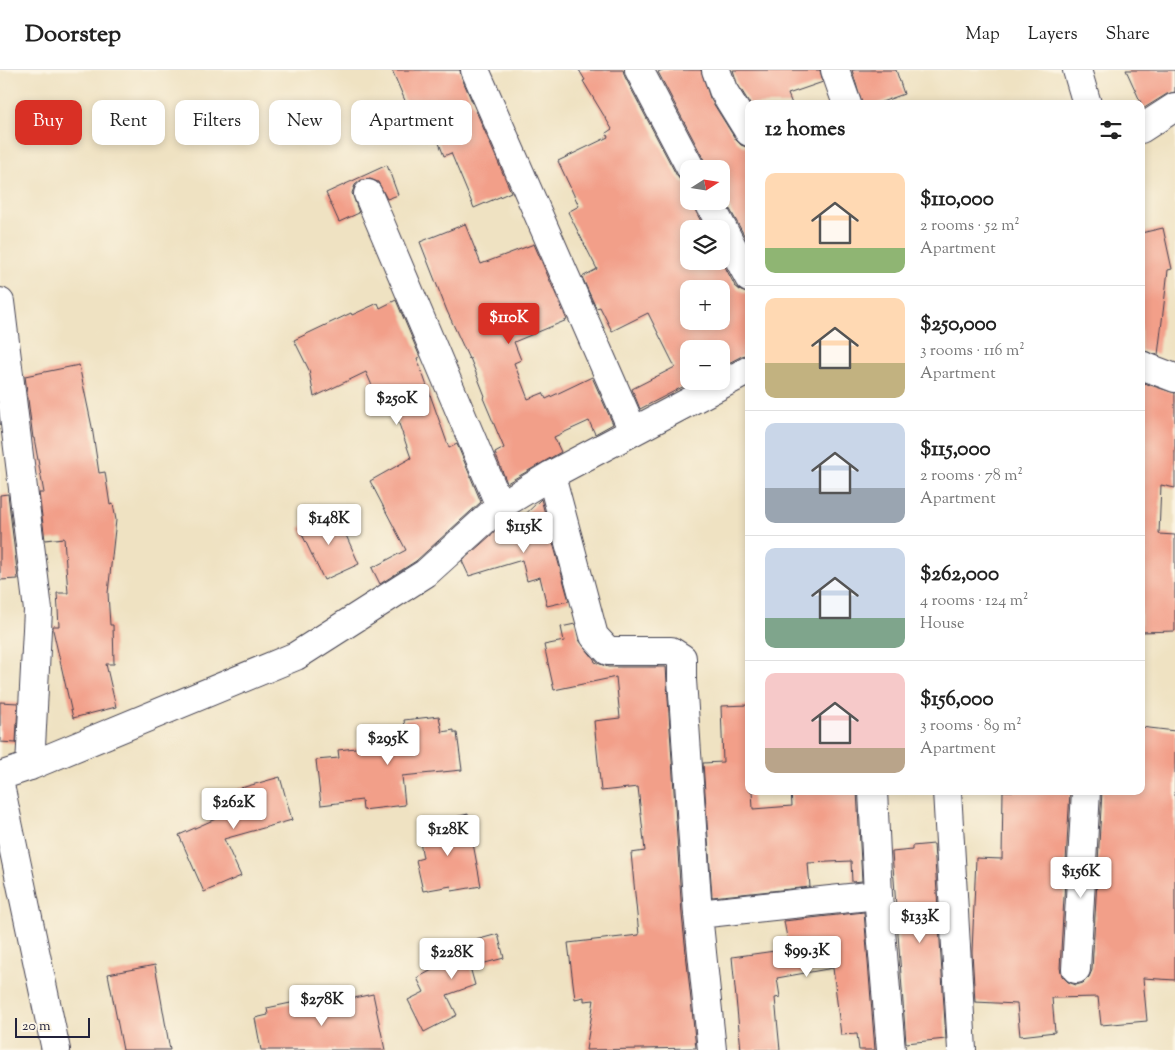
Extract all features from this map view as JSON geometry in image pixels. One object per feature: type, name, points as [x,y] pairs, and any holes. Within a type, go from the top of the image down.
[{"type":"street","points":[[475,70],[633,431]]},
{"type":"street","points":[[639,70],[686,160]]},
{"type":"street","points":[[716,70],[723,90],[745,126]]},
{"type":"street","points":[[835,70],[846,100]]},
{"type":"street","points":[[1077,70],[1087,100]]},
{"type":"street","points":[[1145,126],[1175,107]]},
{"type":"street","points":[[368,194],[500,506]]},
{"type":"street","points":[[713,210],[745,270]]},
{"type":"street","points":[[0,302],[38,610],[30,766]]},
{"type":"street","points":[[1145,367],[1175,378]]},
{"type":"street","points":[[0,776],[30,766],[296,656],[426,573],[500,506],[551,475],[745,372]]},
{"type":"street","points":[[551,475],[594,636],[608,651],[671,651],[682,658],[698,914],[712,1050]]},
{"type":"street","points":[[0,785],[56,1050]]},
{"type":"street","points":[[873,795],[878,895],[891,1050]]},
{"type":"street","points":[[947,795],[962,1050]]},
{"type":"street","points":[[1076,969],[1086,795]]},
{"type":"street","points":[[698,914],[878,895]]},
{"type":"building","points":[[392,70],[460,70],[471,100],[405,100]]},
{"type":"building","points":[[579,70],[623,70],[680,180],[680,210],[695,210],[700,220],[680,220],[680,270],[727,270],[735,286],[745,292],[745,355],[730,362],[730,340],[680,340],[680,388],[640,409],[632,389],[675,367],[648,313],[612,331],[600,307],[596,308],[582,277],[597,269],[568,212],[579,206],[558,161],[608,137],[606,133],[612,129],[583,81],[585,80]]},
{"type":"building","points":[[662,70],[701,70],[710,98],[736,140],[745,146],[745,237],[730,209],[730,160],[704,160],[658,72]]},
{"type":"building","points":[[733,70],[820,70],[823,82],[788,94],[790,100],[748,100],[737,83]]},
{"type":"building","points":[[852,70],[896,70],[904,94],[887,100],[861,100]]},
{"type":"building","points":[[1126,70],[1175,70],[1175,92],[1167,94],[1145,108],[1145,100],[1140,100]]},
{"type":"building","points":[[472,102],[511,192],[474,208],[451,153],[444,156],[440,145],[472,145]]},
{"type":"building","points":[[387,165],[398,195],[387,199],[378,182],[370,179],[361,180],[355,185],[352,193],[359,213],[339,222],[326,193]]},
{"type":"building","points":[[465,224],[481,264],[534,244],[567,320],[514,342],[521,360],[514,363],[528,399],[543,393],[546,399],[592,377],[613,424],[595,434],[589,421],[554,437],[561,452],[507,483],[495,453],[504,448],[483,398],[485,396],[470,358],[447,311],[420,242]]},
{"type":"building","points":[[1163,228],[1172,269],[1168,270],[1158,355],[1145,351],[1145,232]]},
{"type":"building","points":[[396,300],[420,357],[417,358],[449,448],[457,444],[481,502],[416,561],[380,584],[372,568],[406,550],[370,481],[411,458],[391,401],[381,406],[366,372],[314,397],[309,370],[294,340],[351,313],[352,315],[378,303],[380,308]]},
{"type":"building","points":[[79,365],[99,473],[105,472],[110,505],[113,504],[116,520],[108,593],[110,625],[113,625],[114,664],[106,664],[116,707],[73,718],[53,630],[53,626],[59,626],[57,593],[68,593],[64,538],[45,540],[39,493],[44,493],[33,438],[25,376]]},
{"type":"building","points":[[1145,383],[1175,393],[1175,488],[1161,485],[1159,534],[1175,535],[1175,631],[1145,632]]},
{"type":"building","points":[[8,494],[18,579],[0,580],[0,495]]},
{"type":"building","points":[[541,499],[569,601],[547,606],[540,577],[527,581],[522,560],[469,576],[462,561],[499,528],[503,536]]},
{"type":"building","points":[[335,511],[359,564],[324,580],[299,528]]},
{"type":"building","points":[[575,624],[579,640],[595,662],[608,667],[666,667],[682,915],[696,1048],[586,1050],[594,1000],[584,1001],[584,997],[575,999],[568,943],[639,935],[631,853],[645,851],[638,787],[601,791],[594,721],[620,718],[616,677],[554,690],[544,645],[564,641],[561,627]]},
{"type":"building","points":[[0,702],[18,703],[16,743],[0,742]]},
{"type":"building","points":[[745,705],[745,795],[752,795],[753,809],[792,806],[791,795],[857,795],[862,881],[852,882],[851,861],[808,863],[810,887],[712,897],[703,763],[723,762],[721,706]]},
{"type":"building","points":[[439,716],[442,732],[454,730],[454,733],[457,733],[462,770],[402,776],[405,805],[363,810],[362,800],[321,805],[316,760],[339,758],[338,750],[407,742],[404,720]]},
{"type":"building","points":[[1145,727],[1175,731],[1175,980],[1143,978],[1147,1021],[1101,1025],[1098,997],[1052,998],[1055,1032],[1020,1036],[1017,1004],[975,1002],[972,952],[976,858],[1002,859],[1003,795],[1070,795],[1060,968],[1062,976],[1068,982],[1076,985],[1083,983],[1089,977],[1092,970],[1102,795],[1145,795]]},
{"type":"building","points":[[280,777],[292,820],[224,839],[241,876],[204,892],[179,835],[229,813],[223,793]]},
{"type":"building","points":[[468,814],[481,886],[452,891],[451,886],[423,891],[416,860],[423,858],[418,831],[447,825],[446,819]]},
{"type":"building","points":[[934,844],[946,1039],[906,1043],[892,852],[912,850],[912,846]]},
{"type":"building","points":[[864,912],[875,1050],[859,1050],[857,1034],[841,1035],[833,968],[777,978],[780,997],[775,998],[780,1050],[741,1050],[732,957],[789,949],[784,921]]},
{"type":"building","points":[[498,934],[504,958],[470,967],[475,985],[447,995],[457,1015],[424,1032],[408,1000],[424,992],[417,978],[447,962],[443,949]]},
{"type":"building","points":[[155,965],[170,1050],[123,1050],[108,974]]},
{"type":"building","points":[[373,994],[385,1050],[261,1050],[255,1018],[268,1015],[267,1008],[300,1001],[302,1009]]}]
